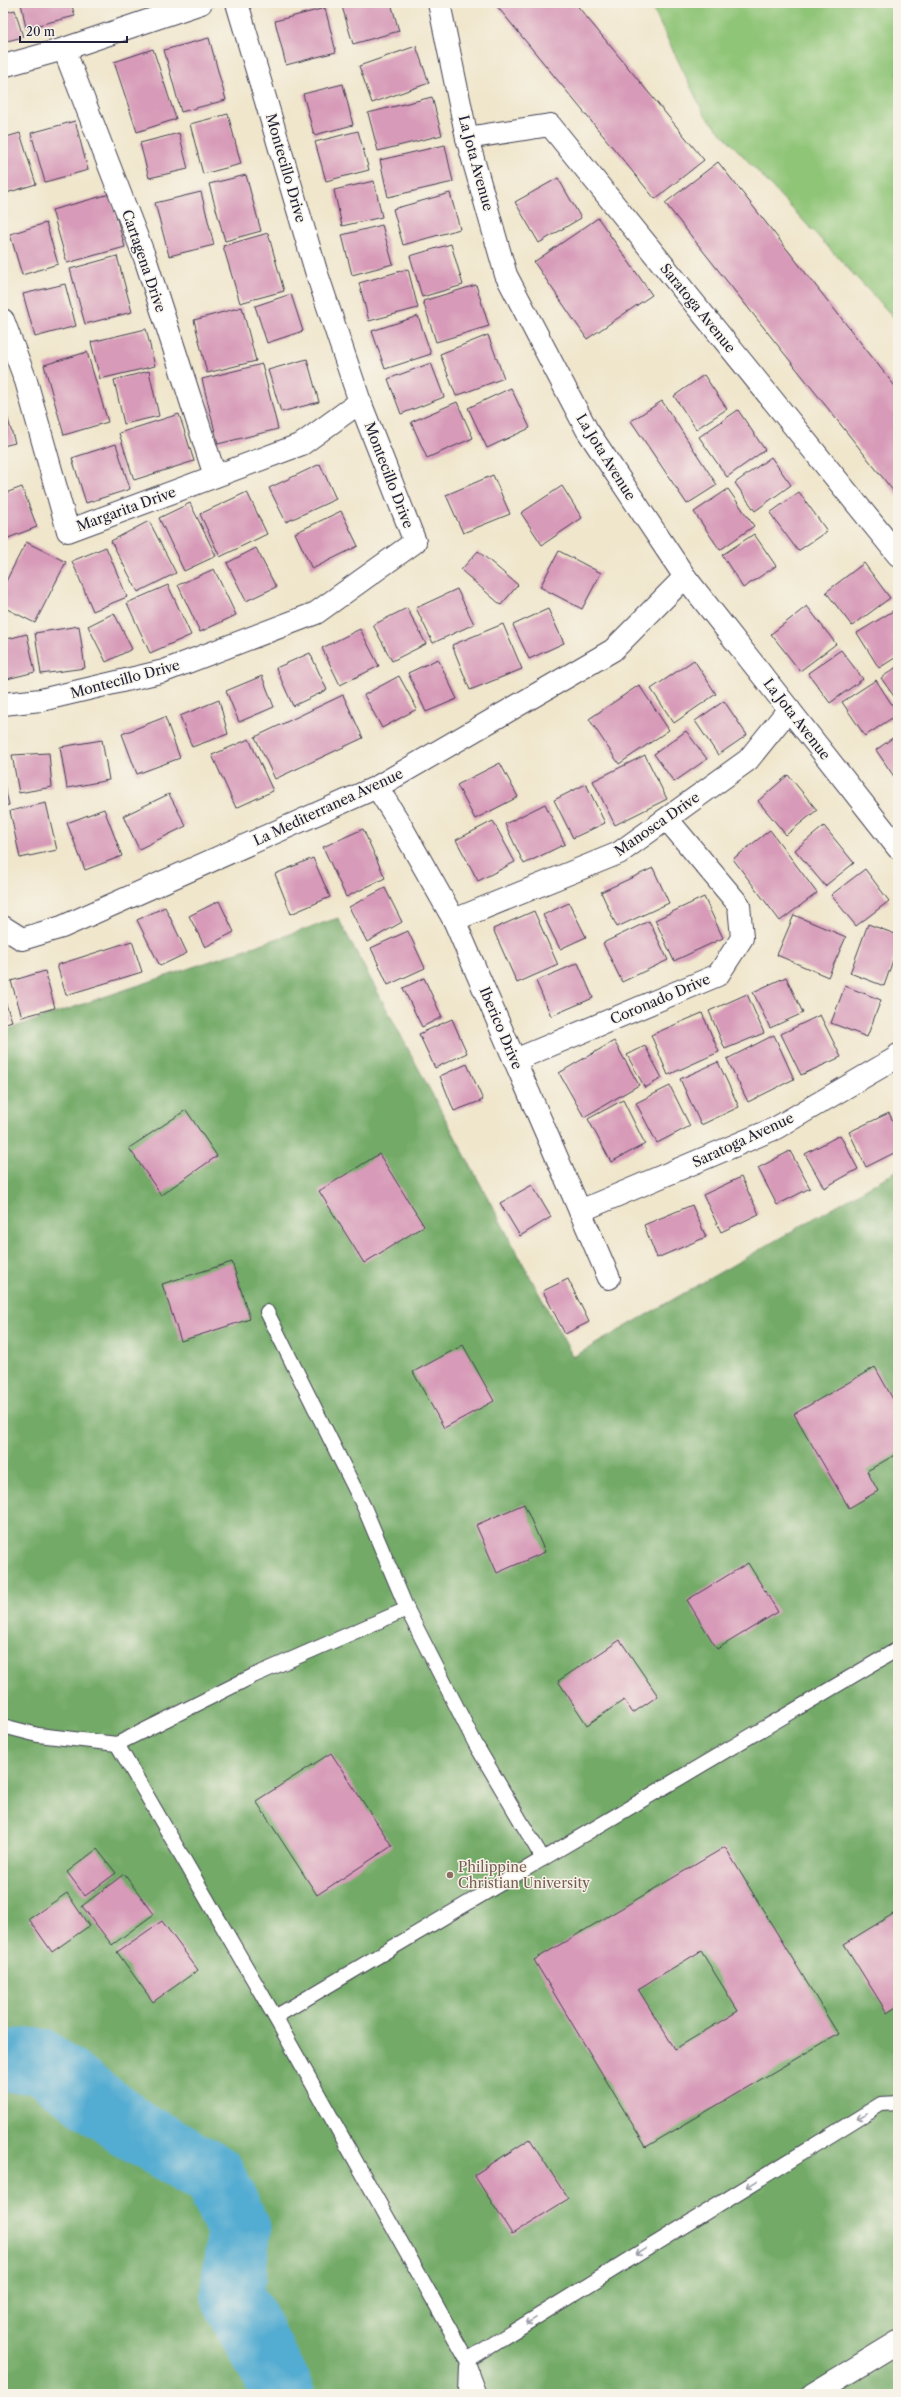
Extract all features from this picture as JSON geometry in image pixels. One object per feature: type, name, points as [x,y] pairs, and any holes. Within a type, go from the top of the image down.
[{"type":"street","points":[[3,66],[64,49],[201,3]]},
{"type":"street","name":"Montecillo Drive","points":[[3,704],[41,700],[164,671],[316,613],[415,542],[360,402],[316,271],[237,3]]},
{"type":"street","name":"La Jota Avenue","points":[[439,3],[468,138],[506,275],[587,430],[685,577],[898,848]]},
{"type":"street","name":"Cartagena Drive","points":[[64,49],[145,258],[215,476]]},
{"type":"street","name":"Saratoga Avenue","points":[[468,138],[550,124],[898,556]]},
{"type":"street","name":"Margarita Drive","points":[[3,320],[26,381],[68,531],[302,444],[360,402]]},
{"type":"street","name":"La Mediterranea Avenue","points":[[3,927],[12,943],[62,927],[377,787],[613,650],[685,577]]},
{"type":"street","name":"Manosca Drive","points":[[454,920],[620,853],[748,760],[789,709]]},
{"type":"street","name":"Iberico Drive","points":[[377,787],[398,819],[454,920],[609,1278]]},
{"type":"street","name":"Coronado Drive","points":[[515,1060],[718,975],[742,938],[739,905],[667,818]]},
{"type":"street","name":"Saratoga Avenue","points":[[580,1211],[776,1128],[896,1058],[898,1054]]},
{"type":"street","points":[[813,2394],[898,2342]]},
{"type":"lane","points":[[267,1312],[364,1507],[407,1609],[476,1745],[543,1859]]},
{"type":"lane","points":[[3,1726],[38,1735],[117,1744],[253,1676],[407,1609]]},
{"type":"lane","points":[[274,2017],[898,1649]]},
{"type":"lane","points":[[117,1744],[274,2017],[468,2360],[480,2394]]},
{"type":"lane","points":[[468,2360],[881,2104],[898,2103]]},
{"type":"lane","points":[[466,2394],[468,2360]]},
{"type":"green space","points":[[650,3],[898,3],[898,322],[704,114]]},
{"type":"green space","name":"Philippine Christian University","points":[[338,918],[573,1357],[898,1170],[898,2394],[3,2394],[3,1031]]},
{"type":"building","points":[[21,3],[71,3],[75,16],[26,28]]},
{"type":"building","points":[[341,3],[391,3],[399,31],[353,44]]},
{"type":"building","points":[[498,3],[575,3],[704,160],[655,199],[496,5]]},
{"type":"building","points":[[325,8],[336,52],[286,65],[275,21]]},
{"type":"building","points":[[15,10],[23,37],[3,42],[3,13]]},
{"type":"building","points":[[209,38],[226,100],[181,112],[164,50]]},
{"type":"building","points":[[416,46],[429,83],[372,103],[359,66]]},
{"type":"building","points":[[153,49],[176,119],[137,132],[114,62]]},
{"type":"building","points":[[343,84],[353,125],[314,135],[303,94]]},
{"type":"building","points":[[432,97],[442,135],[378,151],[368,113]]},
{"type":"building","points":[[228,114],[241,164],[203,174],[190,124]]},
{"type":"building","points":[[75,121],[88,170],[45,182],[31,133]]},
{"type":"building","points":[[358,131],[369,170],[326,181],[315,142]]},
{"type":"building","points":[[20,133],[36,184],[3,194],[3,138]]},
{"type":"building","points":[[179,133],[188,169],[149,178],[140,143]]},
{"type":"building","points":[[445,145],[453,182],[388,197],[380,160]]},
{"type":"building","points":[[718,162],[898,390],[898,497],[665,203]]},
{"type":"building","points":[[246,175],[261,231],[225,241],[209,184]]},
{"type":"building","points":[[558,178],[581,218],[539,243],[515,202]]},
{"type":"building","points":[[374,181],[382,217],[342,226],[334,190]]},
{"type":"building","points":[[201,192],[214,245],[169,256],[155,203]]},
{"type":"building","points":[[450,193],[460,229],[403,245],[393,209]]},
{"type":"building","points":[[110,194],[125,247],[67,263],[52,210]]},
{"type":"building","points":[[598,218],[652,295],[587,339],[534,262]]},
{"type":"building","points":[[46,223],[58,264],[22,275],[10,234]]},
{"type":"building","points":[[382,225],[393,264],[352,275],[342,235]]},
{"type":"building","points":[[268,233],[284,291],[240,303],[223,246]]},
{"type":"building","points":[[451,244],[463,285],[422,297],[410,256]]},
{"type":"building","points":[[117,256],[132,312],[85,324],[70,269]]},
{"type":"building","points":[[408,269],[418,308],[369,321],[359,283]]},
{"type":"building","points":[[65,284],[76,326],[35,337],[23,294]]},
{"type":"building","points":[[476,285],[489,326],[436,342],[423,301]]},
{"type":"building","points":[[291,294],[303,331],[267,343],[255,306]]},
{"type":"building","points":[[242,307],[256,361],[207,373],[194,320]]},
{"type":"building","points":[[418,316],[431,354],[385,369],[372,331]]},
{"type":"building","points":[[146,329],[155,366],[100,379],[91,342]]},
{"type":"building","points":[[488,335],[504,378],[456,396],[440,354]]},
{"type":"building","points":[[87,352],[108,422],[64,435],[44,365]]},
{"type":"building","points":[[307,359],[319,402],[281,412],[268,370]]},
{"type":"building","points":[[431,363],[444,397],[401,414],[388,379]]},
{"type":"building","points":[[262,364],[278,429],[218,444],[202,379]]},
{"type":"building","points":[[149,371],[159,416],[124,424],[114,380]]},
{"type":"building","points":[[704,375],[727,409],[696,429],[674,396]]},
{"type":"building","points":[[511,388],[530,428],[487,448],[468,408]]},
{"type":"building","points":[[662,401],[717,485],[687,504],[631,421]]},
{"type":"building","points":[[457,402],[473,438],[427,458],[411,422]]},
{"type":"building","points":[[3,403],[15,443],[3,446]]},
{"type":"building","points":[[738,410],[765,450],[727,477],[699,437]]},
{"type":"building","points":[[179,414],[194,461],[134,480],[119,433]]},
{"type":"building","points":[[116,444],[130,489],[86,503],[72,458]]},
{"type":"building","points":[[771,457],[791,485],[755,511],[735,483]]},
{"type":"building","points":[[320,464],[336,499],[286,522],[269,488]]},
{"type":"building","points":[[493,475],[510,514],[463,533],[446,495]]},
{"type":"building","points":[[562,486],[582,518],[542,545],[521,513]]},
{"type":"building","points":[[22,487],[37,527],[3,540],[3,494]]},
{"type":"building","points":[[728,489],[754,526],[720,550],[694,512]]},
{"type":"building","points":[[247,492],[267,534],[220,557],[200,514]]},
{"type":"building","points":[[799,492],[827,531],[798,551],[770,513]]},
{"type":"building","points":[[190,503],[216,556],[184,571],[159,518]]},
{"type":"building","points":[[341,511],[358,546],[312,569],[295,533]]},
{"type":"building","points":[[149,521],[176,573],[138,592],[111,541]]},
{"type":"building","points":[[754,534],[776,566],[743,588],[722,555]]},
{"type":"building","points":[[26,542],[66,562],[35,623],[3,607],[3,587]]},
{"type":"building","points":[[106,547],[127,597],[93,611],[72,561]]},
{"type":"building","points":[[256,548],[276,587],[246,601],[227,563]]},
{"type":"building","points":[[478,551],[518,585],[501,605],[461,570]]},
{"type":"building","points":[[559,551],[601,573],[582,609],[540,587]]},
{"type":"building","points":[[864,563],[890,598],[852,626],[826,592]]},
{"type":"building","points":[[214,569],[236,615],[200,632],[178,585]]},
{"type":"building","points":[[168,585],[191,635],[150,653],[127,603]]},
{"type":"building","points":[[457,589],[474,624],[433,643],[416,608]]},
{"type":"building","points":[[807,606],[836,644],[800,671],[771,634]]},
{"type":"building","points":[[407,608],[426,644],[392,661],[373,625]]},
{"type":"building","points":[[548,609],[564,643],[529,659],[513,625]]},
{"type":"building","points":[[893,611],[898,618],[898,656],[879,668],[857,633]]},
{"type":"building","points":[[114,613],[132,649],[106,662],[88,626]]},
{"type":"building","points":[[503,624],[522,669],[470,690],[452,645]]},
{"type":"building","points":[[79,626],[85,668],[41,674],[35,633]]},
{"type":"building","points":[[360,629],[379,666],[340,685],[322,648]]},
{"type":"building","points":[[27,634],[35,672],[3,680],[3,640]]},
{"type":"building","points":[[841,650],[863,679],[830,703],[808,673]]},
{"type":"building","points":[[310,653],[327,690],[293,706],[276,668]]},
{"type":"building","points":[[438,659],[457,699],[426,712],[408,673]]},
{"type":"building","points":[[694,660],[716,694],[674,723],[651,689]]},
{"type":"building","points":[[898,666],[898,702],[881,678]]},
{"type":"building","points":[[262,676],[274,707],[239,722],[226,691]]},
{"type":"building","points":[[399,676],[417,709],[382,728],[364,695]]},
{"type":"building","points":[[876,680],[898,714],[865,736],[842,702]]},
{"type":"building","points":[[639,685],[669,730],[619,764],[589,719]]},
{"type":"building","points":[[343,695],[363,738],[275,779],[255,737]]},
{"type":"building","points":[[219,700],[228,734],[192,747],[180,716]]},
{"type":"building","points":[[724,701],[747,735],[718,755],[695,721]]},
{"type":"building","points":[[165,717],[180,758],[137,774],[122,734]]},
{"type":"building","points":[[686,731],[707,759],[674,782],[654,754]]},
{"type":"building","points":[[898,734],[898,776],[895,778],[876,750]]},
{"type":"building","points":[[249,739],[273,791],[236,808],[212,755]]},
{"type":"building","points":[[102,740],[109,780],[67,788],[60,747]]},
{"type":"building","points":[[49,753],[52,787],[19,793],[12,755]]},
{"type":"building","points":[[645,755],[667,799],[615,825],[593,781]]},
{"type":"building","points":[[500,763],[518,797],[475,819],[457,785]]},
{"type":"building","points":[[788,775],[817,810],[786,835],[758,801]]},
{"type":"building","points":[[3,780],[9,805],[3,806]]},
{"type":"building","points":[[586,784],[605,823],[573,838],[554,800]]},
{"type":"building","points":[[169,794],[186,826],[139,849],[123,816]]},
{"type":"building","points":[[46,803],[57,850],[20,858],[10,811]]},
{"type":"building","points":[[545,804],[565,844],[524,864],[505,824]]},
{"type":"building","points":[[104,809],[122,856],[85,870],[67,823]]},
{"type":"building","points":[[493,821],[515,862],[478,881],[456,840]]},
{"type":"building","points":[[824,826],[854,863],[825,886],[795,850]]},
{"type":"building","points":[[363,829],[385,878],[346,897],[323,847]]},
{"type":"building","points":[[770,830],[817,893],[780,921],[733,859]]},
{"type":"building","points":[[313,858],[330,897],[291,914],[275,874]]},
{"type":"building","points":[[653,868],[669,903],[617,927],[601,892]]},
{"type":"building","points":[[865,869],[889,901],[856,926],[831,895]]},
{"type":"building","points":[[385,888],[402,922],[367,942],[349,907]]},
{"type":"building","points":[[704,897],[723,938],[674,961],[655,920]]},
{"type":"building","points":[[219,901],[234,932],[205,947],[189,916]]},
{"type":"building","points":[[569,903],[586,937],[560,949],[543,915]]},
{"type":"building","points":[[165,907],[187,953],[160,966],[137,920]]},
{"type":"building","points":[[534,911],[558,965],[517,983],[493,929]]},
{"type":"building","points":[[794,915],[846,937],[828,977],[777,955]]},
{"type":"building","points":[[649,921],[668,960],[622,982],[603,943]]},
{"type":"building","points":[[868,924],[898,935],[898,946],[884,986],[850,973]]},
{"type":"building","points":[[408,931],[425,968],[388,985],[371,948]]},
{"type":"building","points":[[132,941],[142,972],[66,995],[57,965]]},
{"type":"building","points":[[578,963],[593,998],[551,1016],[536,981]]},
{"type":"building","points":[[45,971],[55,1008],[22,1017],[11,981]]},
{"type":"building","points":[[786,977],[803,1013],[770,1028],[753,992]]},
{"type":"building","points":[[424,978],[442,1017],[422,1027],[403,988]]},
{"type":"building","points":[[845,986],[881,1000],[867,1037],[831,1023]]},
{"type":"building","points":[[747,994],[764,1033],[725,1049],[709,1011]]},
{"type":"building","points":[[3,996],[12,1021],[3,1024]]},
{"type":"building","points":[[702,1013],[719,1052],[668,1075],[651,1035]]},
{"type":"building","points":[[820,1015],[841,1057],[801,1075],[781,1034]]},
{"type":"building","points":[[452,1019],[467,1053],[435,1068],[419,1034]]},
{"type":"building","points":[[774,1035],[794,1079],[748,1102],[727,1059]]},
{"type":"building","points":[[614,1041],[639,1085],[584,1117],[559,1073]]},
{"type":"building","points":[[645,1046],[662,1078],[645,1088],[627,1055]]},
{"type":"building","points":[[718,1062],[739,1107],[701,1125],[680,1079]]},
{"type":"building","points":[[467,1064],[483,1100],[454,1111],[440,1076]]},
{"type":"building","points":[[670,1086],[690,1126],[657,1143],[636,1103]]},
{"type":"building","points":[[623,1100],[645,1144],[611,1162],[588,1119]]},
{"type":"building","points":[[186,1110],[217,1156],[161,1195],[129,1148]]},
{"type":"building","points":[[889,1113],[898,1132],[898,1151],[866,1167],[849,1132]]},
{"type":"building","points":[[840,1135],[858,1169],[824,1188],[805,1154]]},
{"type":"building","points":[[790,1151],[810,1188],[777,1205],[758,1168]]},
{"type":"building","points":[[379,1154],[424,1226],[364,1263],[319,1191]]},
{"type":"building","points":[[741,1177],[759,1214],[721,1232],[703,1195]]},
{"type":"building","points":[[532,1185],[551,1217],[520,1236],[500,1203]]},
{"type":"building","points":[[692,1205],[706,1237],[657,1258],[644,1225]]},
{"type":"building","points":[[232,1262],[250,1319],[181,1341],[162,1284]]},
{"type":"building","points":[[568,1279],[589,1322],[565,1334],[543,1291]]},
{"type":"building","points":[[463,1345],[494,1401],[444,1428],[413,1372]]},
{"type":"building","points":[[875,1367],[898,1408],[898,1453],[867,1471],[878,1491],[849,1508],[794,1414]]},
{"type":"building","points":[[524,1504],[545,1552],[497,1573],[476,1525]]},
{"type":"building","points":[[748,1563],[778,1612],[717,1649],[687,1600]]},
{"type":"building","points":[[620,1640],[658,1696],[633,1713],[624,1700],[587,1725],[558,1681]]},
{"type":"building","points":[[331,1753],[392,1846],[317,1895],[256,1801]]},
{"type":"building","points":[[725,1847],[838,2034],[646,2147],[534,1960]],"holes":[[[701,1951],[738,2011],[675,2049],[638,1989]]]},
{"type":"building","points":[[97,1849],[116,1873],[85,1896],[67,1872]]},
{"type":"building","points":[[124,1874],[154,1914],[112,1945],[82,1906]]},
{"type":"building","points":[[67,1893],[89,1926],[52,1952],[29,1919]]},
{"type":"building","points":[[898,1911],[898,2006],[887,2013],[844,1944]]},
{"type":"building","points":[[162,1921],[198,1970],[153,2002],[117,1952]]},
{"type":"building","points":[[530,2139],[568,2199],[512,2234],[474,2175]]},
{"type":"waterway","points":[[3,2061],[39,2060],[136,2131],[213,2175],[239,2230],[232,2294],[284,2394]]},
{"type":"place","name":"Philippine Christian University","points":[[450,1875]]}]
